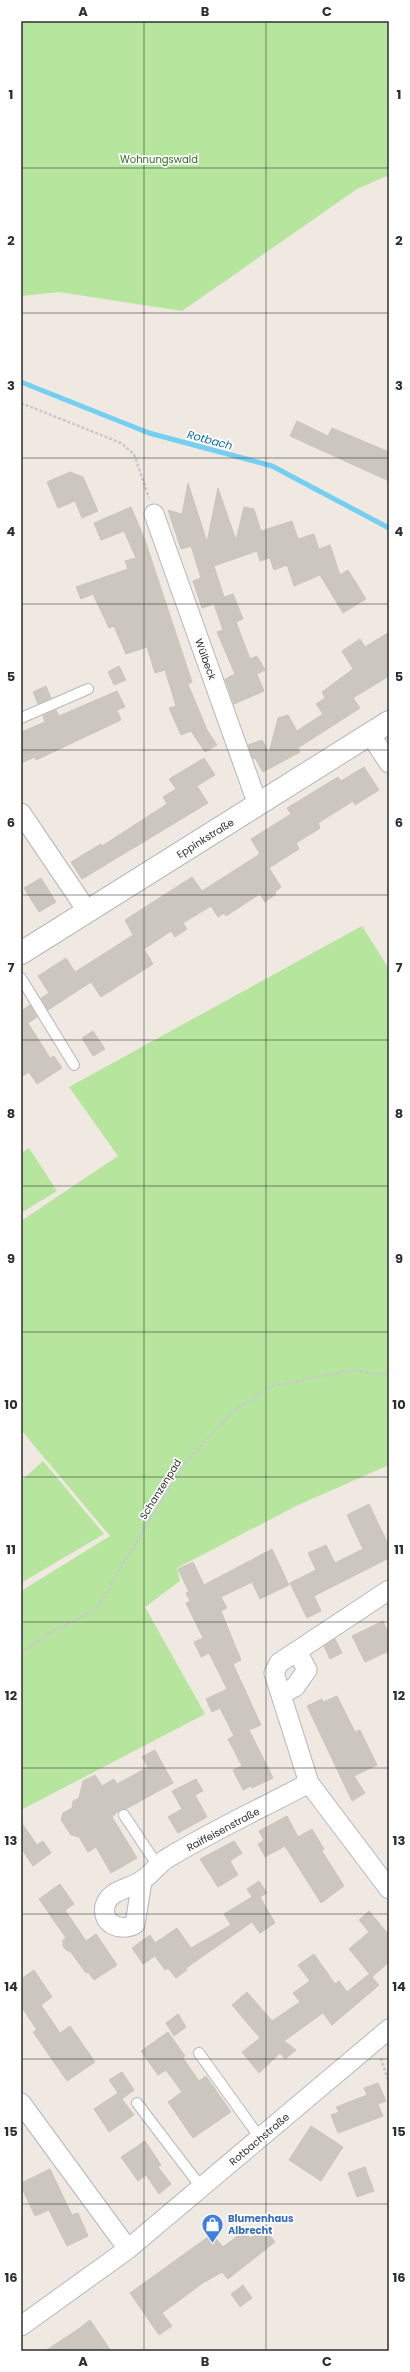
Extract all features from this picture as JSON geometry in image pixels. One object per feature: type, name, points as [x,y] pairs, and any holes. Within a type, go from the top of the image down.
[{"type":"street","name":"Wülbeck","points":[[154,514],[258,805]]},
{"type":"street","name":"Eppinkstraße","points":[[21,954],[389,722]]},
{"type":"street","points":[[370,734],[389,763]]},
{"type":"street","points":[[21,813],[88,912]]},
{"type":"street","points":[[389,1590],[279,1663],[274,1673],[282,1694],[309,1784],[389,1889]]},
{"type":"street","points":[[282,1694],[295,1687],[307,1670],[296,1651]]},
{"type":"street","name":"Raiffeisenstraße","points":[[142,1881],[165,1860],[309,1784]]},
{"type":"street","name":"Rotbachstraße","points":[[21,2326],[128,2249],[382,2035]]},
{"type":"street","points":[[21,2102],[128,2249]]},
{"type":"lane","points":[[21,718],[88,689]]},
{"type":"lane","points":[[21,978],[74,1065]]},
{"type":"lane","points":[[124,1815],[158,1866]]},
{"type":"lane","points":[[199,2053],[260,2138]]},
{"type":"lane","points":[[137,2103],[201,2187]]},
{"type":"path","points":[[21,403],[121,444],[134,454],[154,514]]},
{"type":"path","name":"Schanzenpad","points":[[21,1653],[56,1630],[97,1608],[181,1467],[232,1412],[273,1386],[352,1370],[389,1375]]},
{"type":"path","points":[[382,2035],[389,2084]]},
{"type":"green space","name":"Wohnungswald","points":[[21,21],[389,21],[389,175],[357,189],[182,311],[59,292],[21,296]]},
{"type":"green space","points":[[362,926],[389,969],[389,1465],[298,1505],[177,1568],[180,1581],[145,1607],[205,1714],[21,1810],[21,1591],[110,1536],[21,1430],[21,1221],[118,1156],[69,1087]]},
{"type":"green space","points":[[29,1148],[57,1191],[21,1213],[21,1153]]},
{"type":"green space","points":[[43,1461],[104,1534],[21,1583],[21,1481]]},
{"type":"building","points":[[297,421],[328,436],[332,428],[389,452],[389,481],[290,436]]},
{"type":"building","points":[[70,472],[83,477],[98,511],[82,518],[75,501],[58,508],[47,482]]},
{"type":"building","points":[[188,483],[207,542],[218,488],[236,540],[244,507],[254,509],[261,531],[292,521],[298,539],[314,534],[319,549],[330,545],[340,575],[348,570],[366,599],[343,613],[320,575],[294,586],[287,565],[274,570],[270,558],[260,561],[257,551],[214,566],[224,597],[233,594],[243,619],[236,622],[250,659],[257,656],[265,670],[257,674],[264,691],[234,704],[225,679],[235,674],[217,632],[223,630],[214,604],[202,608],[193,581],[201,578],[191,546],[181,549],[168,510],[182,514]]},
{"type":"building","points":[[131,507],[145,540],[192,682],[188,684],[207,730],[217,745],[205,752],[191,731],[181,735],[169,708],[176,706],[165,670],[155,673],[147,647],[126,654],[114,626],[109,628],[93,594],[81,599],[76,587],[128,569],[125,561],[136,558],[124,531],[101,540],[94,523]]},
{"type":"building","points":[[389,632],[389,676],[353,698],[360,708],[298,748],[300,752],[263,772],[255,758],[253,759],[248,745],[262,740],[269,753],[278,718],[288,715],[297,731],[323,714],[316,704],[325,698],[322,692],[353,669],[342,651],[360,639],[365,647]]},
{"type":"building","points":[[119,666],[126,680],[114,685],[108,672]]},
{"type":"building","points":[[46,686],[51,698],[38,704],[33,692]]},
{"type":"building","points":[[117,691],[125,707],[117,710],[121,720],[36,760],[35,757],[21,763],[21,732],[45,722],[43,716],[56,710],[59,716]]},
{"type":"building","points":[[204,758],[215,775],[197,786],[208,803],[82,879],[71,862],[101,844],[102,846],[167,804],[163,797],[176,789],[169,779]]},
{"type":"building","points":[[364,767],[379,790],[355,805],[353,801],[318,823],[320,827],[319,829],[296,843],[299,849],[269,868],[281,887],[275,892],[276,894],[265,902],[260,894],[226,916],[224,913],[218,917],[211,906],[183,923],[187,929],[175,937],[171,931],[144,949],[153,964],[101,997],[91,982],[48,1010],[41,998],[49,993],[38,976],[66,958],[75,972],[133,935],[125,920],[192,877],[202,891],[260,854],[251,839],[291,814],[287,808],[338,777],[341,781]]},
{"type":"building","points":[[41,878],[56,902],[39,912],[24,888]]},
{"type":"building","points":[[30,1005],[37,1017],[28,1023],[50,1058],[54,1056],[62,1068],[37,1084],[29,1072],[21,1077],[21,1011]]},
{"type":"building","points":[[93,1031],[105,1049],[93,1056],[82,1038]]},
{"type":"building","points":[[369,1504],[389,1546],[389,1558],[314,1596],[321,1611],[307,1618],[290,1583],[316,1570],[308,1553],[326,1545],[335,1563],[363,1549],[347,1515]]},
{"type":"building","points":[[272,1549],[289,1585],[260,1599],[252,1582],[221,1597],[227,1608],[221,1611],[241,1660],[233,1664],[261,1725],[249,1730],[273,1778],[252,1788],[251,1786],[243,1790],[233,1770],[242,1766],[228,1739],[234,1736],[220,1708],[212,1712],[206,1699],[227,1689],[209,1653],[201,1657],[194,1642],[203,1638],[186,1603],[190,1601],[186,1593],[189,1592],[178,1569],[193,1562],[204,1585]]},
{"type":"building","points":[[383,1621],[389,1635],[389,1651],[365,1662],[352,1636]]},
{"type":"building","points":[[335,1639],[342,1653],[330,1659],[324,1646]]},
{"type":"building","points":[[337,1696],[355,1732],[360,1730],[377,1765],[354,1776],[365,1793],[352,1801],[307,1706],[322,1699],[323,1702]]},
{"type":"building","points":[[155,1750],[173,1783],[126,1809],[121,1809],[112,1817],[137,1858],[111,1873],[96,1847],[88,1852],[79,1837],[71,1835],[61,1820],[63,1813],[72,1808],[73,1801],[79,1798],[83,1781],[95,1775],[102,1786],[114,1779],[117,1784],[148,1767],[142,1757]]},
{"type":"building","points":[[196,1779],[203,1791],[195,1795],[207,1817],[178,1833],[168,1817],[182,1809],[172,1791]]},
{"type":"building","points":[[287,1816],[298,1837],[312,1829],[324,1849],[322,1851],[344,1886],[321,1903],[285,1846],[265,1857],[258,1844],[264,1840],[259,1831]]},
{"type":"building","points":[[21,1822],[37,1845],[43,1841],[51,1853],[33,1866],[21,1848]]},
{"type":"building","points":[[234,1841],[242,1853],[230,1861],[238,1875],[218,1887],[200,1859]]},
{"type":"building","points":[[259,1881],[267,1893],[260,1897],[275,1923],[260,1933],[252,1922],[186,1968],[187,1970],[176,1978],[168,1968],[165,1970],[155,1956],[143,1964],[132,1948],[150,1935],[155,1943],[177,1928],[191,1948],[231,1925],[224,1914],[252,1897],[247,1889]]},
{"type":"building","points":[[60,1884],[74,1904],[65,1910],[86,1941],[96,1934],[117,1965],[94,1980],[88,1972],[86,1973],[70,1951],[67,1951],[63,1946],[63,1940],[66,1938],[39,1899]]},
{"type":"building","points":[[369,1911],[389,1935],[389,1962],[372,1977],[349,1949],[369,1932],[359,1920]]},
{"type":"building","points":[[314,1954],[335,1984],[339,1981],[347,1992],[369,1974],[379,1985],[332,2025],[323,2013],[284,2041],[296,2050],[285,2059],[280,2053],[259,2073],[242,2052],[260,2038],[232,2005],[247,1992],[272,2021],[300,2002],[293,1993],[310,1981],[298,1965]]},
{"type":"building","points":[[34,1970],[52,1997],[41,2005],[60,2033],[70,2026],[95,2062],[67,2081],[33,2032],[37,2030],[21,2006],[21,1979]]},
{"type":"building","points":[[178,2014],[186,2027],[174,2036],[166,2023]]},
{"type":"building","points":[[168,2032],[185,2056],[183,2058],[199,2081],[206,2076],[231,2112],[193,2138],[168,2102],[182,2092],[166,2070],[158,2075],[141,2051]]},
{"type":"building","points":[[122,2072],[134,2090],[122,2099],[134,2115],[109,2132],[94,2109],[118,2093],[109,2080]]},
{"type":"building","points":[[378,2083],[386,2101],[378,2104],[383,2116],[338,2133],[331,2115],[339,2112],[336,2107],[367,2095],[364,2088]]},
{"type":"building","points":[[311,2126],[343,2147],[321,2181],[289,2160]]},
{"type":"building","points":[[145,2141],[161,2165],[158,2167],[171,2184],[159,2194],[146,2175],[138,2181],[121,2157]]},
{"type":"building","points":[[365,2167],[374,2191],[357,2197],[348,2173]]},
{"type":"building","points":[[50,2169],[72,2215],[78,2213],[88,2236],[67,2246],[49,2210],[35,2216],[21,2186],[21,2183]]},
{"type":"building","points":[[264,2227],[275,2242],[228,2279],[222,2272],[203,2283],[162,2313],[172,2326],[159,2335],[130,2293],[212,2234],[223,2247],[244,2231],[250,2238]]},
{"type":"building","points":[[243,2285],[252,2298],[240,2307],[231,2294]]},
{"type":"building","points":[[90,2320],[111,2351],[45,2351],[80,2328]]},
{"type":"waterway","name":"Rotbach","points":[[21,382],[149,433],[272,466],[389,528]]},
{"type":"place","name":"Blumenhaus Albrecht","points":[[212,2244]]}]
